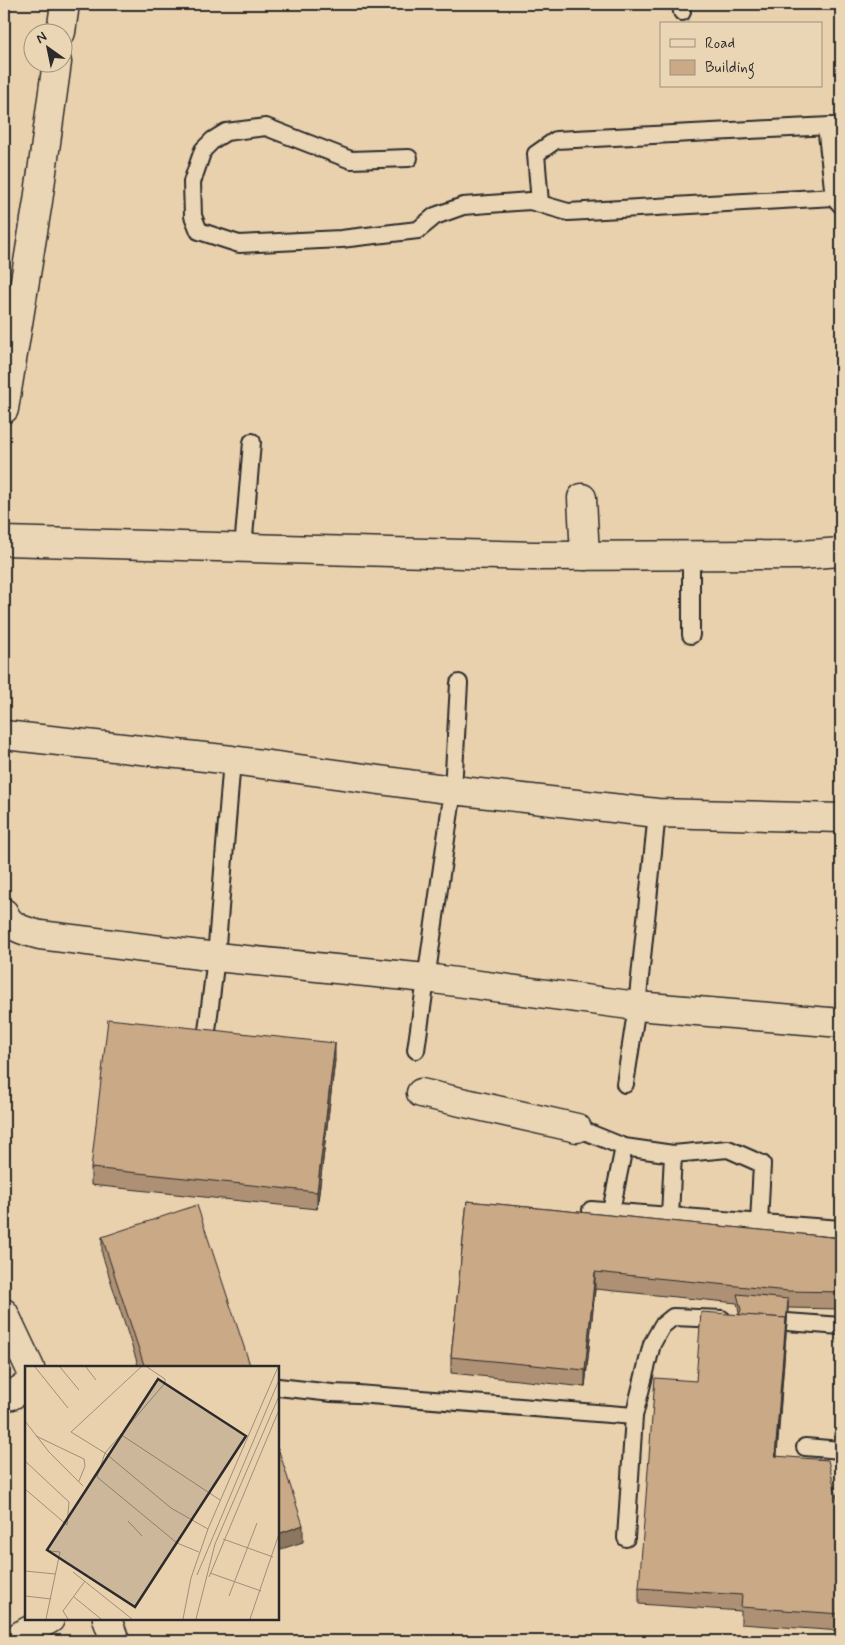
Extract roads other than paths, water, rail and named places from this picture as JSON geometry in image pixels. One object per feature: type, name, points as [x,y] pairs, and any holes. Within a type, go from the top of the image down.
[{"type":"street","points":[[62,22],[65,4]]},
{"type":"street","points":[[4,409],[38,202],[56,72]]},
{"type":"street","points":[[582,498],[585,556]]},
{"type":"street","points":[[4,541],[533,556],[800,555],[841,552]]},
{"type":"street","points":[[4,734],[232,760],[453,790],[657,813],[841,818]]},
{"type":"street","points":[[4,913],[20,930],[40,935],[216,957],[426,978],[637,1006],[841,1023]]},
{"type":"street","points":[[421,1092],[577,1128]]},
{"type":"street","points":[[4,1313],[29,1366]]},
{"type":"street","points":[[4,1396],[12,1395],[25,1387]]},
{"type":"street","points":[[20,1635],[48,1620]]},
{"type":"street","points":[[107,1620],[115,1641]]},
{"type":"lane","points":[[409,158],[351,160],[266,127],[226,132],[213,140],[203,150],[192,182],[193,216],[199,231],[239,244],[341,239],[418,230],[435,216],[463,206],[530,201],[568,212],[838,201],[827,134],[836,126]]},
{"type":"lane","points":[[540,203],[536,154],[556,140],[836,126]]},
{"type":"lane","points":[[243,549],[252,442]]},
{"type":"lane","points":[[691,556],[691,635]]},
{"type":"lane","points":[[416,1050],[453,790],[458,683]]},
{"type":"lane","points":[[207,1031],[216,957],[232,760]]},
{"type":"lane","points":[[626,1084],[637,1006],[657,813]]},
{"type":"lane","points":[[577,1128],[624,1147],[673,1154],[728,1149],[762,1164],[759,1223]]},
{"type":"lane","points":[[611,1211],[624,1147]]},
{"type":"lane","points":[[670,1216],[673,1154]]},
{"type":"lane","points":[[591,1210],[841,1229]]},
{"type":"lane","points":[[626,1538],[634,1416],[652,1344],[662,1326],[673,1318],[741,1320]]},
{"type":"lane","points":[[787,1322],[841,1326]]},
{"type":"lane","points":[[279,1386],[332,1393],[368,1394],[634,1416]]},
{"type":"lane","points":[[806,1447],[841,1450]]}]
